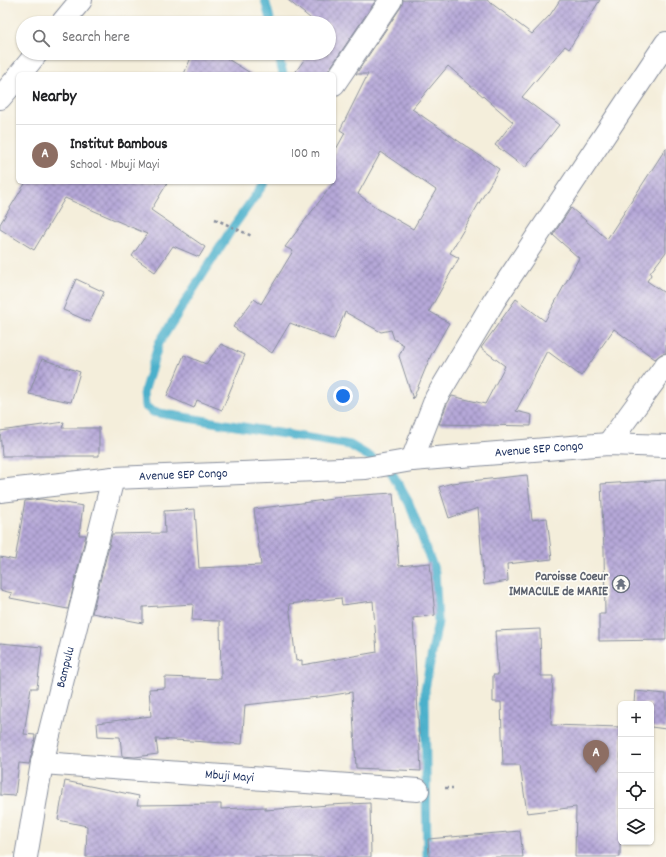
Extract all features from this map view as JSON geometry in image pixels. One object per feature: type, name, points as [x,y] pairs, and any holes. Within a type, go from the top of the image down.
[{"type":"street","points":[[68,16],[81,0]]},
{"type":"street","points":[[336,81],[391,0]]},
{"type":"street","points":[[412,460],[436,398],[494,301],[666,43]]},
{"type":"street","points":[[22,72],[31,60]]},
{"type":"street","points":[[0,98],[16,78]]},
{"type":"street","points":[[608,444],[666,365]]},
{"type":"street","name":"Avenue SEP Congo","points":[[0,491],[113,478],[366,468],[412,460],[608,444],[666,446]]},
{"type":"street","name":"Bampulu","points":[[26,857],[42,763],[113,478]]},
{"type":"street","name":"Mbuji Mayi","points":[[42,763],[418,790]]},
{"type":"path","points":[[216,219],[252,236]]},
{"type":"building","points":[[288,0],[376,0],[336,59],[336,16],[307,16]]},
{"type":"building","points":[[403,0],[487,0],[532,34],[550,15],[560,0],[600,0],[569,49],[565,46],[522,97],[559,125],[525,168],[495,145],[513,122],[448,66],[412,109],[499,169],[450,253],[459,258],[429,311],[449,323],[431,355],[413,399],[399,356],[404,345],[394,339],[391,330],[381,332],[345,312],[334,340],[290,323],[272,353],[233,327],[254,299],[261,304],[293,251],[285,247],[332,184],[336,184],[336,149],[345,133],[340,130],[368,74],[356,74],[401,7]],"holes":[[[381,152],[436,190],[413,229],[378,209],[358,194]]]},
{"type":"building","points":[[190,60],[229,60],[249,72],[185,72]]},
{"type":"building","points":[[304,60],[335,60],[327,72],[295,72]]},
{"type":"building","points":[[666,148],[666,252],[650,273],[651,275],[647,281],[666,294],[666,353],[661,354],[655,359],[614,329],[581,376],[547,351],[516,411],[532,415],[531,426],[439,424],[452,396],[485,404],[505,366],[481,348],[516,299],[545,321],[579,258],[553,235],[571,208],[607,239]]},
{"type":"building","points":[[25,184],[167,184],[151,210],[205,247],[199,257],[173,246],[155,272],[132,256],[147,234],[65,198],[34,250],[0,229],[0,224]]},
{"type":"building","points":[[76,279],[104,292],[90,322],[63,310]]},
{"type":"building","points":[[221,344],[245,355],[222,410],[197,400],[194,408],[167,396],[184,355],[206,364]]},
{"type":"building","points":[[42,359],[80,372],[71,402],[29,394]]},
{"type":"building","points":[[64,422],[62,428],[99,428],[99,456],[2,456],[0,431]]},
{"type":"building","points":[[527,475],[532,520],[547,518],[552,559],[507,564],[508,581],[484,585],[478,508],[449,518],[439,487],[452,483]]},
{"type":"building","points":[[666,480],[666,640],[599,641],[599,614],[605,614],[601,484]]},
{"type":"building","points":[[393,493],[399,566],[430,563],[435,615],[413,618],[421,771],[356,768],[352,692],[245,705],[242,744],[156,739],[158,754],[135,757],[122,756],[120,737],[98,736],[97,723],[151,716],[149,689],[165,688],[165,677],[221,679],[220,621],[192,620],[193,604],[143,607],[143,623],[92,613],[112,534],[165,533],[164,511],[195,509],[199,568],[261,565],[254,509],[333,499],[333,497]],"holes":[[[341,598],[342,605],[373,601],[377,652],[302,665],[302,660],[296,661],[289,604]]]},
{"type":"building","points":[[41,499],[83,506],[79,535],[86,535],[68,609],[10,598],[12,593],[0,590],[0,557],[15,560],[25,501]]},
{"type":"building","points":[[540,629],[541,676],[553,676],[551,725],[618,727],[618,845],[620,845],[620,857],[575,857],[576,807],[527,813],[520,765],[503,765],[501,702],[493,702],[493,675],[498,675],[495,631]]},
{"type":"building","points":[[0,643],[42,647],[37,688],[31,688],[24,734],[35,735],[34,744],[29,764],[19,763],[15,796],[0,795]]},
{"type":"building","points":[[635,691],[666,694],[666,729],[654,727],[654,701],[634,701]]},
{"type":"building","points":[[65,781],[139,796],[137,805],[221,804],[221,809],[265,807],[265,810],[370,803],[371,857],[86,857],[87,826],[58,820]]},
{"type":"building","points":[[520,831],[523,857],[429,857],[428,839]]},
{"type":"waterway","points":[[265,0],[269,16]]},
{"type":"waterway","points":[[280,60],[283,72]]},
{"type":"waterway","points":[[264,184],[233,227],[159,343],[144,392],[145,406],[153,412],[350,445],[389,468],[409,503],[435,572],[438,622],[425,689],[427,857]]},
{"type":"place","name":"Paroisse Coeur IMMACULE de MARIE","points":[[621,584]]},
{"type":"place","name":"Institut Bambous","points":[[596,773]]}]
